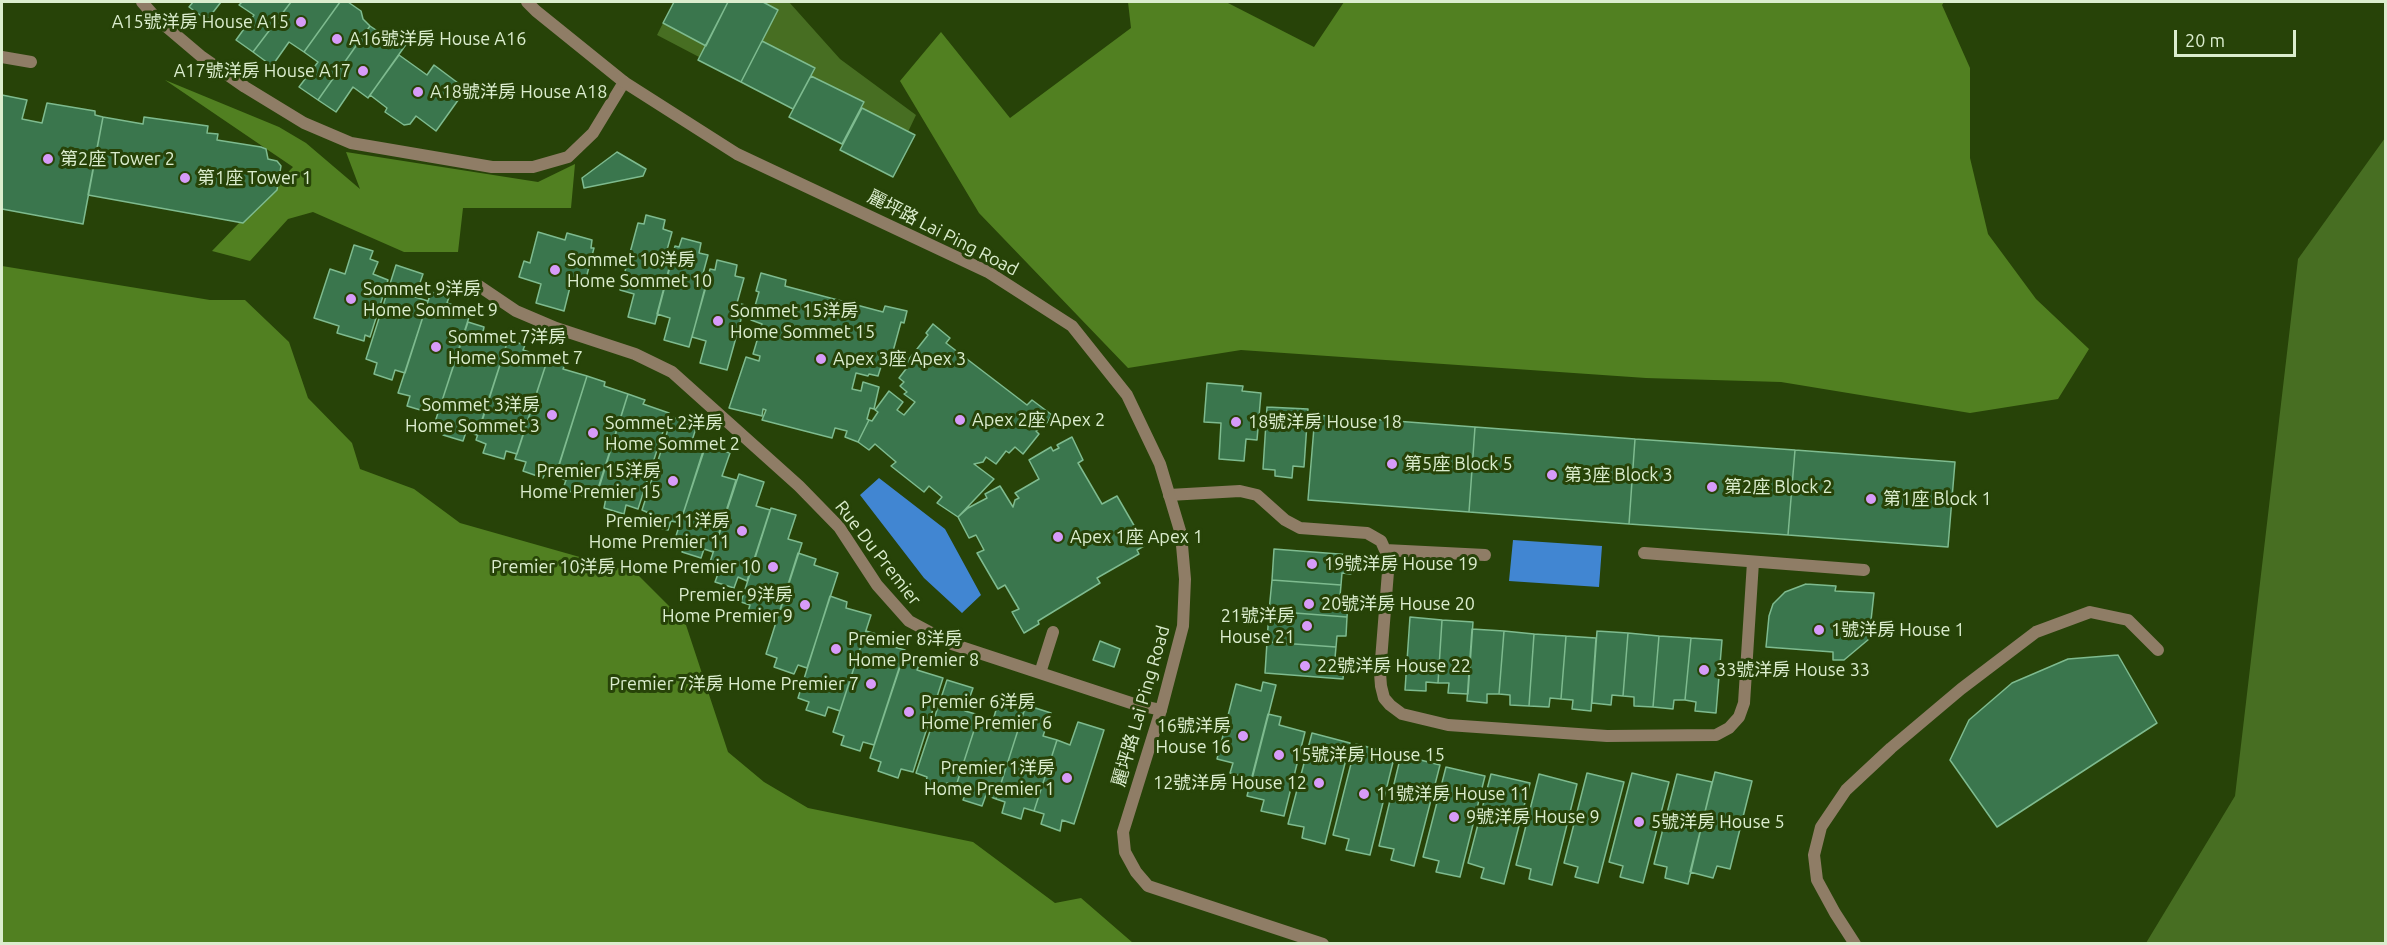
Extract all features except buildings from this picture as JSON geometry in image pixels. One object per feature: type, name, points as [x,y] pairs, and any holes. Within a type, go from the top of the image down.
[{"type":"street","points":[[142,2],[156,18],[202,57],[304,123],[351,142],[480,165],[533,167],[568,156],[593,133],[624,82]]},
{"type":"street","name":"麗坪路 Lai Ping Road","points":[[527,2],[624,82],[736,154],[988,272],[1072,326],[1127,395],[1160,464],[1181,534],[1185,579],[1183,626],[1161,710],[1123,832],[1125,852],[1136,872],[1148,886],[1323,944]]},
{"type":"street","points":[[2,57],[31,62]]},
{"type":"street","name":"Rue Du Premier","points":[[476,284],[516,311],[556,328],[635,354],[672,372],[799,486],[839,527],[877,585],[909,621],[952,644],[1134,704],[1161,710]]},
{"type":"street","points":[[1169,495],[1240,491],[1257,495],[1286,520],[1300,528],[1367,533],[1381,542],[1389,559],[1380,686],[1384,698],[1402,714],[1448,725],[1607,736],[1716,735],[1729,728],[1739,717],[1744,703],[1753,562]]},
{"type":"street","points":[[1385,550],[1485,555]]},
{"type":"street","points":[[1644,553],[1864,570]]},
{"type":"street","points":[[1856,944],[1835,913],[1817,880],[1814,855],[1821,827],[1846,790],[1891,748],[1961,689],[2036,632],[2090,612],[2128,620],[2158,650]]},
{"type":"street","points":[[1040,674],[1053,632]]},
{"type":"green space","points":[[763,2],[789,2],[840,59],[916,115],[908,132],[862,108],[864,102],[811,76],[815,68],[762,41],[778,10]]},
{"type":"green space","points":[[1128,2],[1226,2],[1314,47],[1344,2],[1944,2],[1942,5],[1970,68],[1970,158],[1988,234],[2036,299],[2089,349],[2058,399],[1970,413],[1781,382],[1646,378],[1241,350],[1128,368],[979,213],[900,81],[941,32],[1010,118],[1131,28]]},
{"type":"green space","points":[[663,23],[706,46],[699,57],[657,35]]},
{"type":"green space","points":[[165,80],[279,127],[306,143],[360,189],[346,152],[538,182],[575,164],[571,208],[463,208],[458,252],[404,252],[313,212],[288,219],[250,261],[212,251],[293,167]]},
{"type":"green space","points":[[2385,138],[2385,943],[2146,943],[2235,796],[2298,259]]},
{"type":"green space","points":[[2,266],[210,300],[245,300],[289,342],[308,398],[352,443],[360,469],[414,489],[460,523],[636,573],[685,622],[728,752],[764,782],[808,808],[973,842],[1055,903],[1081,898],[1133,943],[2,943]]},
{"type":"water","points":[[879,478],[945,529],[981,595],[962,613],[924,578],[860,495]]},
{"type":"water","points":[[1513,540],[1602,546],[1599,587],[1509,581]]},
{"type":"place","name":"A15號洋房 House A15","points":[[301,22]]},
{"type":"place","name":"A16號洋房 House A16","points":[[337,39]]},
{"type":"place","name":"A17號洋房 House A17","points":[[363,71]]},
{"type":"place","name":"A18號洋房 House A18","points":[[418,92]]},
{"type":"place","name":"第2座 Tower 2","points":[[48,159]]},
{"type":"place","name":"第1座 Tower 1","points":[[185,178]]},
{"type":"place","name":"Sommet 10洋房 Home Sommet 10","points":[[555,270]]},
{"type":"place","name":"Sommet 9洋房 Home Sommet 9","points":[[351,299]]},
{"type":"place","name":"Sommet 15洋房 Home Sommet 15","points":[[718,321]]},
{"type":"place","name":"Sommet 7洋房 Home Sommet 7","points":[[436,347]]},
{"type":"place","name":"Apex 3座 Apex 3","points":[[821,359]]},
{"type":"place","name":"Sommet 3洋房 Home Sommet 3","points":[[552,415]]},
{"type":"place","name":"Apex 2座 Apex 2","points":[[960,420]]},
{"type":"place","name":"18號洋房 House 18","points":[[1236,422]]},
{"type":"place","name":"Sommet 2洋房 Home Sommet 2","points":[[593,433]]},
{"type":"place","name":"第5座 Block 5","points":[[1392,464]]},
{"type":"place","name":"第3座 Block 3","points":[[1552,475]]},
{"type":"place","name":"Premier 15洋房 Home Premier 15","points":[[673,481]]},
{"type":"place","name":"第2座 Block 2","points":[[1712,487]]},
{"type":"place","name":"第1座 Block 1","points":[[1871,499]]},
{"type":"place","name":"Premier 11洋房 Home Premier 11","points":[[742,531]]},
{"type":"place","name":"Apex 1座 Apex 1","points":[[1058,537]]},
{"type":"place","name":"19號洋房 House 19","points":[[1312,564]]},
{"type":"place","name":"Premier 10洋房 Home Premier 10","points":[[773,567]]},
{"type":"place","name":"20號洋房 House 20","points":[[1309,604]]},
{"type":"place","name":"Premier 9洋房 Home Premier 9","points":[[805,605]]},
{"type":"place","name":"21號洋房 House 21","points":[[1307,626]]},
{"type":"place","name":"1號洋房 House 1","points":[[1819,630]]},
{"type":"place","name":"Premier 8洋房 Home Premier 8","points":[[836,649]]},
{"type":"place","name":"22號洋房 House 22","points":[[1305,666]]},
{"type":"place","name":"33號洋房 House 33","points":[[1704,670]]},
{"type":"place","name":"Premier 7洋房 Home Premier 7","points":[[871,684]]},
{"type":"place","name":"Premier 6洋房 Home Premier 6","points":[[909,712]]},
{"type":"place","name":"16號洋房 House 16","points":[[1243,736]]},
{"type":"place","name":"15號洋房 House 15","points":[[1279,755]]},
{"type":"place","name":"Premier 1洋房 Home Premier 1","points":[[1067,778]]},
{"type":"place","name":"12號洋房 House 12","points":[[1319,783]]},
{"type":"place","name":"11號洋房 House 11","points":[[1364,794]]},
{"type":"place","name":"9號洋房 House 9","points":[[1454,817]]},
{"type":"place","name":"5號洋房 House 5","points":[[1639,822]]}]
